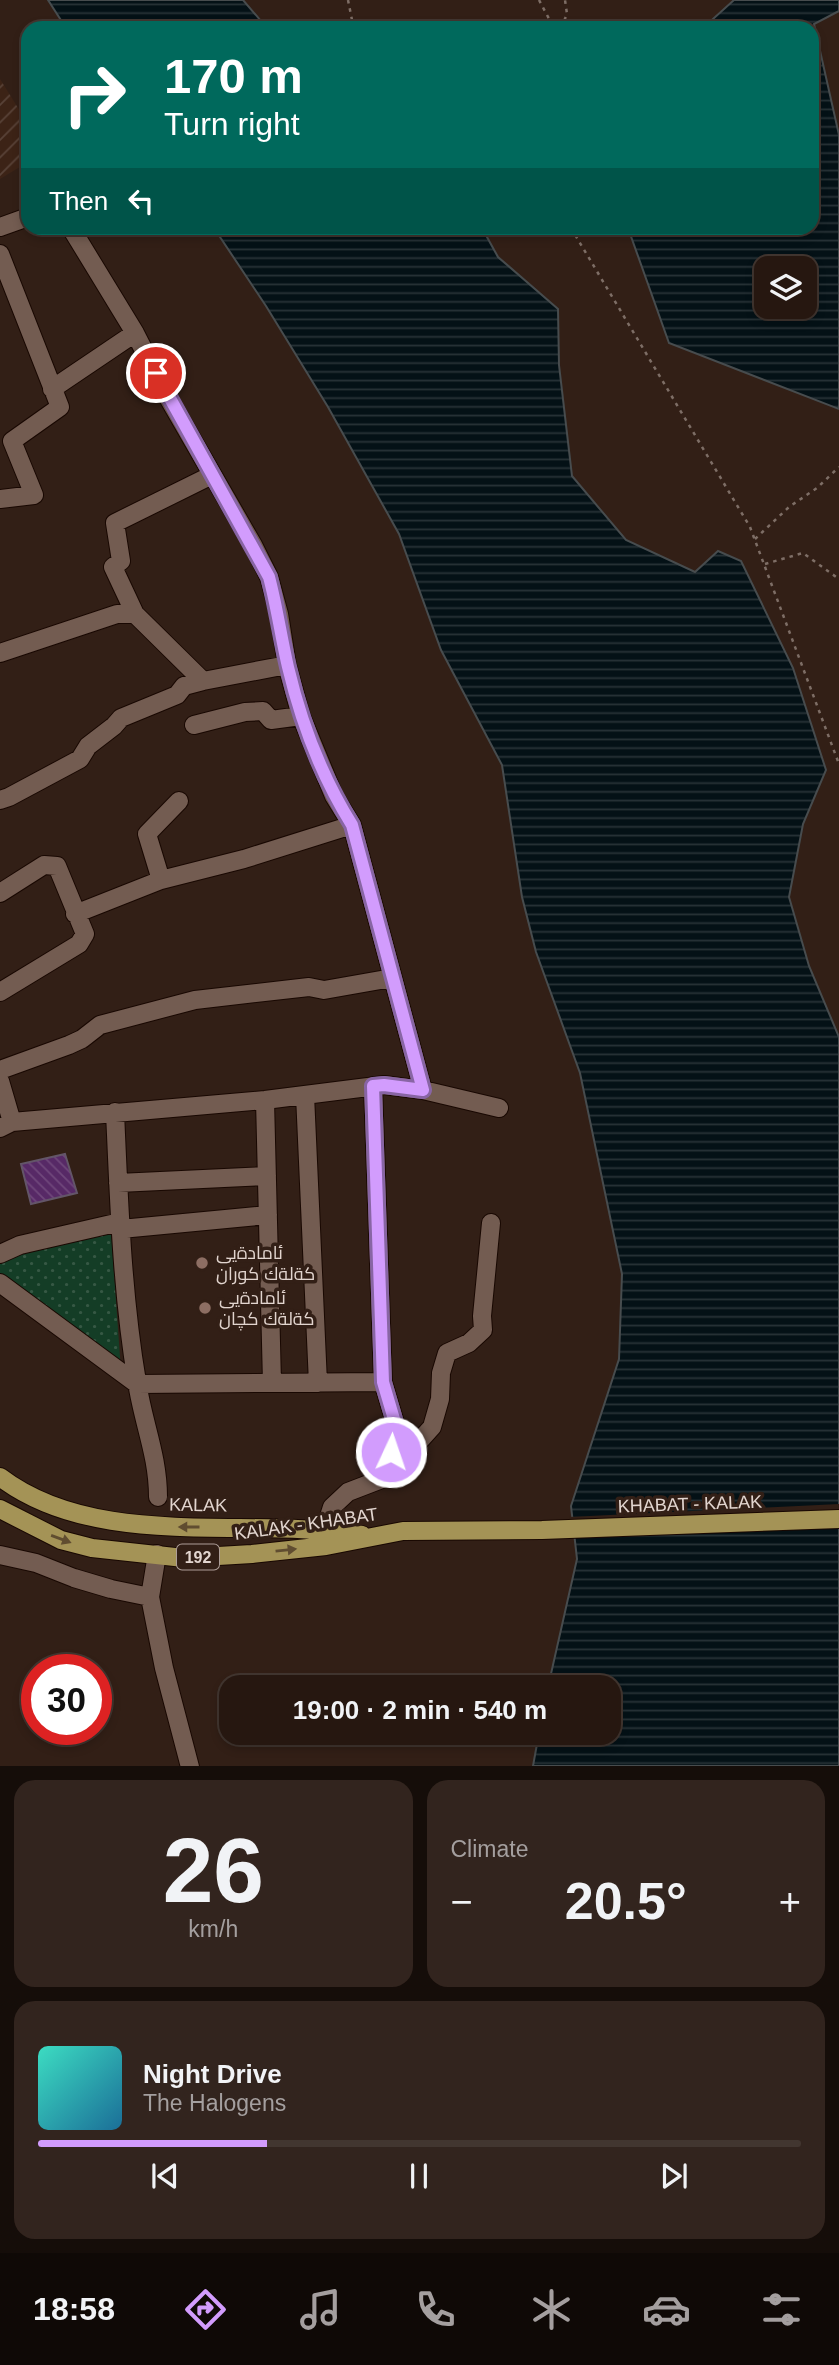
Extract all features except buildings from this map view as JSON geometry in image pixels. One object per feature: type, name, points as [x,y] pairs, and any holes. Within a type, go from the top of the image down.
[{"type":"main road","name":"KALAK","points":[[0,1477],[12,1486],[49,1503],[88,1516],[128,1523],[169,1527],[285,1527],[366,1535],[403,1531]]},
{"type":"main road","name":"KALAK - KHABAT","points":[[0,1509],[61,1540],[92,1548],[184,1558],[252,1554],[351,1542],[403,1531],[542,1530]]},
{"type":"main road","name":"KHABAT - KALAK","points":[[542,1530],[839,1519]]},
{"type":"street","points":[[0,227],[21,220]]},
{"type":"street","points":[[75,235],[135,333],[269,577],[279,614],[287,665],[301,716],[334,796],[352,825],[423,1090]]},
{"type":"street","points":[[0,254],[60,407],[12,441],[34,495],[0,499]]},
{"type":"street","points":[[52,389],[135,333]]},
{"type":"street","points":[[204,681],[135,614],[113,568],[121,561],[115,523],[212,475]]},
{"type":"street","points":[[0,653],[117,614],[135,614]]},
{"type":"street","points":[[0,800],[80,759],[88,746],[121,718],[177,695],[184,686],[287,665]]},
{"type":"street","points":[[194,724],[246,712],[263,711],[271,720],[301,716]]},
{"type":"street","points":[[161,880],[147,834],[179,801]]},
{"type":"street","points":[[75,914],[161,880],[244,859],[352,825]]},
{"type":"street","points":[[0,893],[44,865],[57,866],[85,934],[79,944],[0,992]]},
{"type":"street","points":[[0,1070],[69,1045],[100,1024],[195,1000],[309,987],[324,990],[392,978]]},
{"type":"street","points":[[0,1081],[6,1125],[114,1112],[265,1100],[384,1085],[423,1090],[499,1108]]},
{"type":"street","points":[[373,1086],[383,1382],[396,1426],[387,1477]]},
{"type":"street","points":[[305,1095],[318,1383]]},
{"type":"street","points":[[265,1100],[272,1383]]},
{"type":"street","points":[[114,1112],[121,1226],[137,1384],[158,1471],[158,1497]]},
{"type":"street","points":[[118,1183],[267,1176]]},
{"type":"street","points":[[0,1254],[20,1245],[121,1226],[268,1215]]},
{"type":"street","points":[[325,1530],[332,1507],[348,1492],[387,1477],[432,1427],[440,1399],[441,1373],[447,1353],[469,1343],[483,1330],[491,1223]]},
{"type":"street","points":[[0,1283],[137,1384],[383,1382]]},
{"type":"street","points":[[157,1554],[150,1597],[164,1668],[190,1766]]},
{"type":"street","points":[[0,1555],[36,1563],[111,1589],[150,1597]]},
{"type":"path","points":[[348,0],[352,21]]},
{"type":"path","points":[[539,0],[550,21]]},
{"type":"path","points":[[564,21],[568,14],[565,0]]},
{"type":"path","points":[[576,235],[755,539],[839,764]]},
{"type":"path","points":[[755,539],[789,507],[817,488],[839,467]]},
{"type":"path","points":[[764,564],[803,553],[839,579]]},
{"type":"shaded area","points":[[48,0],[243,0],[261,21],[62,21]]},
{"type":"shaded area","points":[[734,0],[839,0],[839,11],[819,21],[711,21]]},
{"type":"shaded area","points":[[819,46],[839,135],[839,409],[669,343],[630,235],[819,235]]},
{"type":"shaded area","points":[[0,79],[21,113],[21,166],[0,179]]},
{"type":"shaded area","points":[[219,235],[486,235],[498,257],[558,309],[559,365],[572,476],[626,540],[695,572],[718,551],[741,561],[793,668],[826,770],[803,824],[789,897],[809,966],[839,1037],[839,1766],[533,1766],[537,1745],[621,1745],[621,1675],[551,1675],[577,1559],[571,1506],[619,1359],[622,1274],[580,1073],[536,952],[522,897],[502,765],[441,650],[399,534],[328,407]]},
{"type":"green space","points":[[111,1230],[121,1371],[0,1282],[0,1264],[13,1257],[54,1243]]},
{"type":"pier","points":[[839,1504],[839,1519],[570,1529],[569,1517]]},
{"type":"place","name":"ئامادةيى كةلةك كوران","points":[[202,1263]]},
{"type":"place","name":"ئامادةيى كةلةك كچان","points":[[205,1308]]},
{"type":"route","points":[[156,373],[269,577],[279,614],[287,665],[301,716],[334,796],[352,825],[423,1090],[373,1086],[383,1382],[396,1426],[391,1452]]}]
